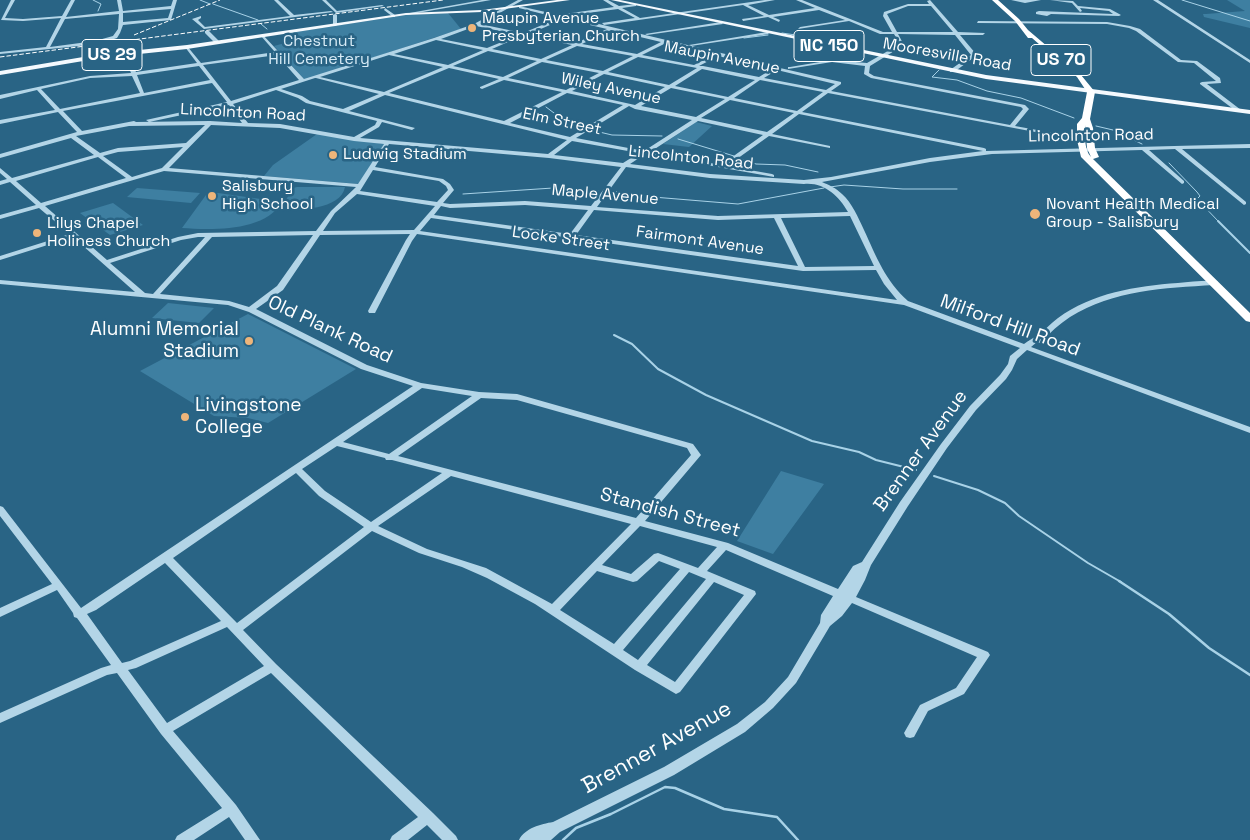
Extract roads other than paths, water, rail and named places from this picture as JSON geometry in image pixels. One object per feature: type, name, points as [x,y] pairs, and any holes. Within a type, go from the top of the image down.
[{"type":"highway","name":"US 70","points":[[993,0],[1078,76],[1088,92],[1085,105],[1089,107],[1086,119],[1081,124],[1081,140],[1099,171],[1105,174],[1250,319]]},
{"type":"highway","name":"US 70","points":[[1086,119],[1090,126],[1086,150]]},
{"type":"main road","name":"US 29","points":[[0,73],[101,56],[187,47],[406,14],[492,10],[568,0]]},
{"type":"main road","name":"Mooresville Road","points":[[613,0],[882,58],[952,71],[1088,92],[1250,112]]},
{"type":"main road","points":[[492,10],[500,12]]},
{"type":"street","points":[[13,0],[2,16],[23,20],[64,18],[174,7]]},
{"type":"street","points":[[48,47],[73,0]]},
{"type":"street","points":[[0,53],[108,40],[116,36],[121,24],[119,0]]},
{"type":"street","points":[[121,24],[170,19],[175,0]]},
{"type":"street","points":[[276,0],[293,17]]},
{"type":"street","points":[[324,0],[334,13],[335,25]]},
{"type":"street","points":[[375,0],[394,16]]},
{"type":"street","points":[[406,14],[490,0]]},
{"type":"street","points":[[0,156],[72,136],[231,103],[435,39],[476,24],[509,8],[520,0]]},
{"type":"street","points":[[605,0],[640,20]]},
{"type":"street","points":[[733,0],[779,21]]},
{"type":"street","points":[[599,25],[773,0]]},
{"type":"street","points":[[798,0],[877,32],[897,34],[983,34]]},
{"type":"street","points":[[928,0],[974,55],[952,71]]},
{"type":"street","points":[[1013,0],[1020,2],[1039,0]]},
{"type":"street","points":[[1052,0],[1073,2],[1078,7],[1080,14]]},
{"type":"street","points":[[1155,0],[1250,62]]},
{"type":"street","points":[[343,111],[524,34],[561,16],[635,5]]},
{"type":"street","points":[[786,69],[832,61],[868,65],[902,44],[885,16],[885,12],[908,5],[932,5]]},
{"type":"street","points":[[206,30],[293,17],[383,7]]},
{"type":"street","points":[[520,7],[839,83],[710,176]]},
{"type":"street","points":[[1051,12],[1119,15],[1110,10],[1078,7]]},
{"type":"street","points":[[744,20],[819,8]]},
{"type":"street","points":[[1071,23],[1080,14]]},
{"type":"street","points":[[194,19],[218,42]]},
{"type":"street","points":[[800,28],[848,21]]},
{"type":"street","points":[[978,22],[1113,24],[1133,28],[1180,61],[1196,63],[1220,81],[1202,83],[1238,110]]},
{"type":"street","points":[[642,35],[721,23]]},
{"type":"street","name":"Maupin Avenue","points":[[476,24],[1081,140]]},
{"type":"street","points":[[482,88],[612,28]]},
{"type":"street","points":[[656,28],[663,32]]},
{"type":"street","points":[[686,46],[767,33]]},
{"type":"street","points":[[263,36],[304,81]]},
{"type":"street","points":[[435,39],[992,152]]},
{"type":"street","points":[[505,123],[666,41]]},
{"type":"street","points":[[101,56],[103,45]]},
{"type":"street","points":[[187,47],[246,124]]},
{"type":"street","points":[[0,97],[90,77],[134,74],[278,53]]},
{"type":"street","points":[[125,54],[143,95]]},
{"type":"street","name":"Wiley Avenue","points":[[389,54],[828,147]]},
{"type":"street","points":[[696,66],[718,54]]},
{"type":"street","points":[[868,65],[866,74],[873,77],[1026,108],[1011,127]]},
{"type":"street","points":[[635,107],[703,67]]},
{"type":"street","points":[[572,236],[626,166],[778,67]]},
{"type":"street","name":"Elm Street","points":[[316,77],[571,139],[804,182]]},
{"type":"street","points":[[0,122],[212,82]]},
{"type":"street","points":[[38,89],[81,134]]},
{"type":"street","points":[[277,89],[300,97],[308,102],[412,128]]},
{"type":"street","points":[[549,156],[571,139],[626,105]]},
{"type":"street","points":[[354,139],[377,126],[380,121]]},
{"type":"street","points":[[0,216],[164,169],[210,123]]},
{"type":"street","name":"Lincolnton Road","points":[[129,124],[210,123],[295,128],[387,143],[549,156],[710,176],[804,182],[817,182],[928,160],[992,152],[1250,146]]},
{"type":"street","points":[[72,136],[131,179]]},
{"type":"street","points":[[250,310],[280,288],[333,212],[358,189],[387,143]]},
{"type":"street","points":[[0,183],[99,155],[132,148],[188,145]]},
{"type":"street","points":[[1143,148],[1182,182]]},
{"type":"street","points":[[1177,148],[1244,203]]},
{"type":"street","points":[[370,168],[441,180],[451,190],[415,232],[372,311]]},
{"type":"street","name":"Maple Avenue","points":[[164,169],[358,189],[438,205],[525,203],[718,218],[852,214]]},
{"type":"street","points":[[0,170],[143,295]]},
{"type":"street","name":"Milford Hill Road","points":[[817,182],[843,198],[879,268],[897,296],[905,303],[1250,430]]},
{"type":"street","name":"Fairmont Avenue","points":[[429,216],[803,269],[879,268]]},
{"type":"street","points":[[777,217],[803,269]]},
{"type":"street","name":"Locke Street","points":[[211,234],[415,232],[905,303]]},
{"type":"street","points":[[106,262],[187,236],[211,234]]},
{"type":"street","points":[[155,296],[211,234]]},
{"type":"street","points":[[0,258],[74,235]]},
{"type":"street","name":"Old Plank Road","points":[[0,282],[229,303],[250,310],[364,367],[420,385],[479,395],[517,397],[690,446],[696,455],[638,522]]},
{"type":"street","name":"Brenner Avenue","points":[[542,840],[555,828],[669,771],[741,728],[769,704],[792,680],[826,623],[834,619],[857,569],[866,565],[933,461],[965,418],[1013,363],[1019,360],[1027,349],[1040,340],[1065,314],[1100,298],[1152,287],[1214,283]]},
{"type":"street","points":[[78,614],[92,608],[420,385]]},
{"type":"street","points":[[390,458],[479,395]]},
{"type":"street","name":"Standish Street","points":[[334,442],[724,544],[984,655],[960,691],[924,708],[910,733]]},
{"type":"street","points":[[297,469],[332,500],[373,525],[418,549],[463,562],[492,575],[616,650],[639,667],[676,689],[751,594],[661,556],[655,558],[633,578],[595,568]]},
{"type":"street","points":[[0,718],[105,671],[132,666],[232,626],[449,473]]},
{"type":"street","points":[[0,510],[59,584],[78,614],[165,730],[231,809],[252,840]]},
{"type":"street","points":[[552,611],[638,522]]},
{"type":"street","points":[[700,572],[724,544]]},
{"type":"street","points":[[166,556],[272,667],[451,840]]},
{"type":"street","points":[[616,650],[687,568]]},
{"type":"street","points":[[639,667],[712,578]]},
{"type":"street","points":[[0,613],[59,584]]},
{"type":"street","points":[[165,730],[272,667]]},
{"type":"street","points":[[182,840],[231,809]]},
{"type":"street","points":[[397,840],[428,817]]},
{"type":"street","name":"Brenner Avenue","points":[[526,840],[541,830],[555,828]]},
{"type":"waterway","points":[[93,0],[101,4],[98,11]]},
{"type":"waterway","points":[[200,0],[210,4]]},
{"type":"waterway","points":[[1182,0],[1250,21]]},
{"type":"waterway","points":[[213,4],[258,20]]},
{"type":"waterway","points":[[261,24],[267,29]]},
{"type":"waterway","points":[[782,33],[829,40],[847,47]]},
{"type":"waterway","points":[[744,38],[768,35]]},
{"type":"waterway","points":[[939,70],[932,77],[957,80],[987,91],[1021,98],[1074,118]]},
{"type":"waterway","points":[[546,107],[562,119],[584,126]]},
{"type":"waterway","points":[[1096,126],[1113,130],[1142,144]]},
{"type":"waterway","points":[[591,130],[612,135],[662,136]]},
{"type":"waterway","points":[[678,139],[734,156]]},
{"type":"waterway","points":[[739,158],[756,164],[785,165],[818,172]]},
{"type":"waterway","points":[[1169,163],[1197,192],[1200,196],[1197,199],[1219,222]]},
{"type":"waterway","points":[[830,187],[844,185],[903,189],[957,189]]},
{"type":"waterway","points":[[463,194],[553,188],[598,191]]},
{"type":"waterway","points":[[612,191],[653,197],[738,204],[824,188]]},
{"type":"waterway","points":[[1219,222],[1250,253]]},
{"type":"waterway","points":[[614,335],[632,344],[658,369],[706,395],[812,441],[859,452],[876,460],[916,470]]},
{"type":"waterway","points":[[934,476],[978,490],[1005,503],[1019,516],[1088,563],[1121,582]]},
{"type":"waterway","points":[[1119,581],[1169,614],[1209,648],[1250,675]]},
{"type":"waterway","points":[[563,840],[576,828],[611,814],[665,787],[675,788],[724,809],[777,817],[798,840]]},
{"type":"railway","points":[[134,35],[220,0]]},
{"type":"railway","points":[[0,57],[443,0]]},
{"type":"place","name":"Maupin Avenue Presbyterian Church","points":[[472,28]]},
{"type":"place","name":"Ludwig Stadium","points":[[333,155]]},
{"type":"place","name":"Salisbury High School","points":[[212,196]]},
{"type":"place","name":"Novant Health Medical Group - Salisbury","points":[[1035,214]]},
{"type":"place","name":"Lilys Chapel Holiness Church","points":[[37,233]]},
{"type":"place","name":"Alumni Memorial Stadium","points":[[249,341]]},
{"type":"place","name":"Livingstone College","points":[[185,417]]},
{"type":"park label","name":"Chestnut Hill Cemetery","points":[[319,51]]}]
